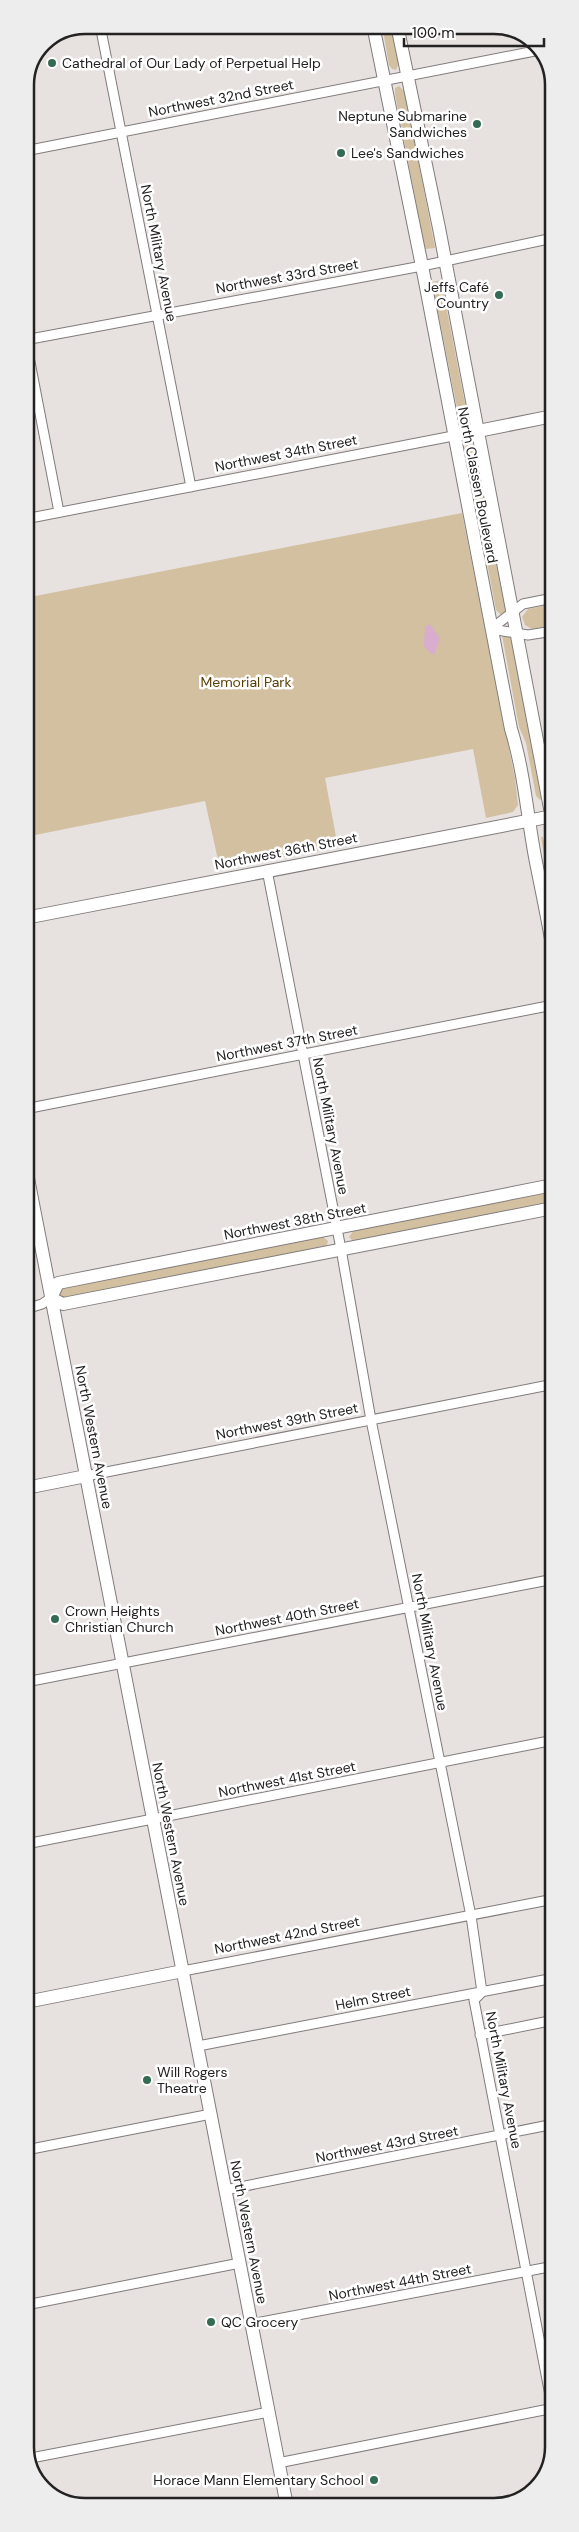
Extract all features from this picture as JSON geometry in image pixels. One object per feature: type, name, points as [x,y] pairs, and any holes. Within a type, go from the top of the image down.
[{"type":"street","name":"North Military Avenue","points":[[102,34],[191,487]]},
{"type":"street","name":"North Classen Boulevard","points":[[374,34],[422,266],[510,729],[520,759],[545,906]]},
{"type":"street","name":"North Classen Boulevard","points":[[399,34],[445,261],[545,779]]},
{"type":"street","name":"Northwest 32nd Street","points":[[34,149],[533,51]]},
{"type":"street","name":"Northwest 33rd Street","points":[[34,337],[422,266],[545,240]]},
{"type":"street","points":[[34,383],[60,512]]},
{"type":"street","name":"Northwest 34th Street","points":[[34,517],[545,418]]},
{"type":"street","points":[[491,629],[523,604],[545,600]]},
{"type":"street","points":[[491,629],[528,635],[545,632]]},
{"type":"street","name":"Northwest 36th Street","points":[[34,916],[267,870],[545,820]]},
{"type":"street","name":"North Military Avenue","points":[[267,870],[341,1249],[371,1420],[471,1916],[482,1992],[474,2000],[545,2364]]},
{"type":"street","name":"Northwest 37th Street","points":[[34,1107],[545,1007]]},
{"type":"street","name":"Northwest 38th Street","points":[[34,1306],[51,1298],[58,1282],[545,1187]]},
{"type":"street","name":"North Western Avenue","points":[[34,1210],[285,2498]]},
{"type":"street","points":[[51,1298],[63,1304],[545,1210]]},
{"type":"street","name":"Northwest 39th Street","points":[[34,1486],[545,1386]]},
{"type":"street","name":"Northwest 40th Street","points":[[34,1680],[545,1581]]},
{"type":"street","name":"Northwest 41st Street","points":[[34,1842],[545,1742]]},
{"type":"street","name":"Northwest 42nd Street","points":[[34,2000],[545,1901]]},
{"type":"street","name":"Helm Street","points":[[198,2046],[545,1980]]},
{"type":"street","points":[[480,2036],[545,2022]]},
{"type":"street","points":[[34,2148],[211,2114]]},
{"type":"street","name":"Northwest 43rd Street","points":[[225,2190],[545,2126]]},
{"type":"street","points":[[34,2303],[240,2263]]},
{"type":"street","name":"Northwest 44th Street","points":[[251,2324],[545,2268]]},
{"type":"street","points":[[35,2457],[269,2412]]},
{"type":"street","points":[[278,2462],[545,2413]]},
{"type":"green space","points":[[384,34],[393,34],[399,63],[396,70],[392,69],[389,65]]},
{"type":"green space","points":[[399,86],[405,92],[435,248],[425,249],[395,94],[395,88]]},
{"type":"green space","points":[[441,280],[468,419],[468,421],[460,423],[432,282]]},
{"type":"green space","points":[[471,443],[506,610],[503,617],[496,610],[465,448],[466,444]]},
{"type":"green space","name":"Memorial Park","points":[[462,513],[515,778],[518,805],[513,812],[486,818],[473,749],[325,778],[338,847],[220,869],[205,801],[34,835],[34,596]]},
{"type":"green space","points":[[545,606],[545,627],[532,629],[525,625],[522,617],[528,609]]},
{"type":"green space","points":[[502,635],[509,635],[512,639],[542,798],[540,800],[536,796],[526,743],[519,727]]},
{"type":"green space","points":[[541,837],[543,837],[545,847],[545,861]]},
{"type":"green space","points":[[545,1194],[545,1206],[354,1242],[349,1237],[354,1230]]},
{"type":"green space","points":[[322,1236],[328,1241],[326,1248],[65,1299],[59,1297],[59,1288]]},
{"type":"shaded area","points":[[430,624],[440,638],[434,655],[424,646],[425,627]]},
{"type":"place","name":"Cathedral of Our Lady of Perpetual Help","points":[[52,63]]},
{"type":"place","name":"Neptune Submarine Sandwiches","points":[[477,124]]},
{"type":"place","name":"Lee's Sandwiches","points":[[341,153]]},
{"type":"place","name":"Jeffs Café Country","points":[[499,295]]},
{"type":"place","name":"Crown Heights Christian Church","points":[[55,1619]]},
{"type":"place","name":"Will Rogers Theatre","points":[[147,2080]]},
{"type":"place","name":"QC Grocery","points":[[211,2322]]},
{"type":"place","name":"Horace Mann Elementary School","points":[[374,2480]]}]
